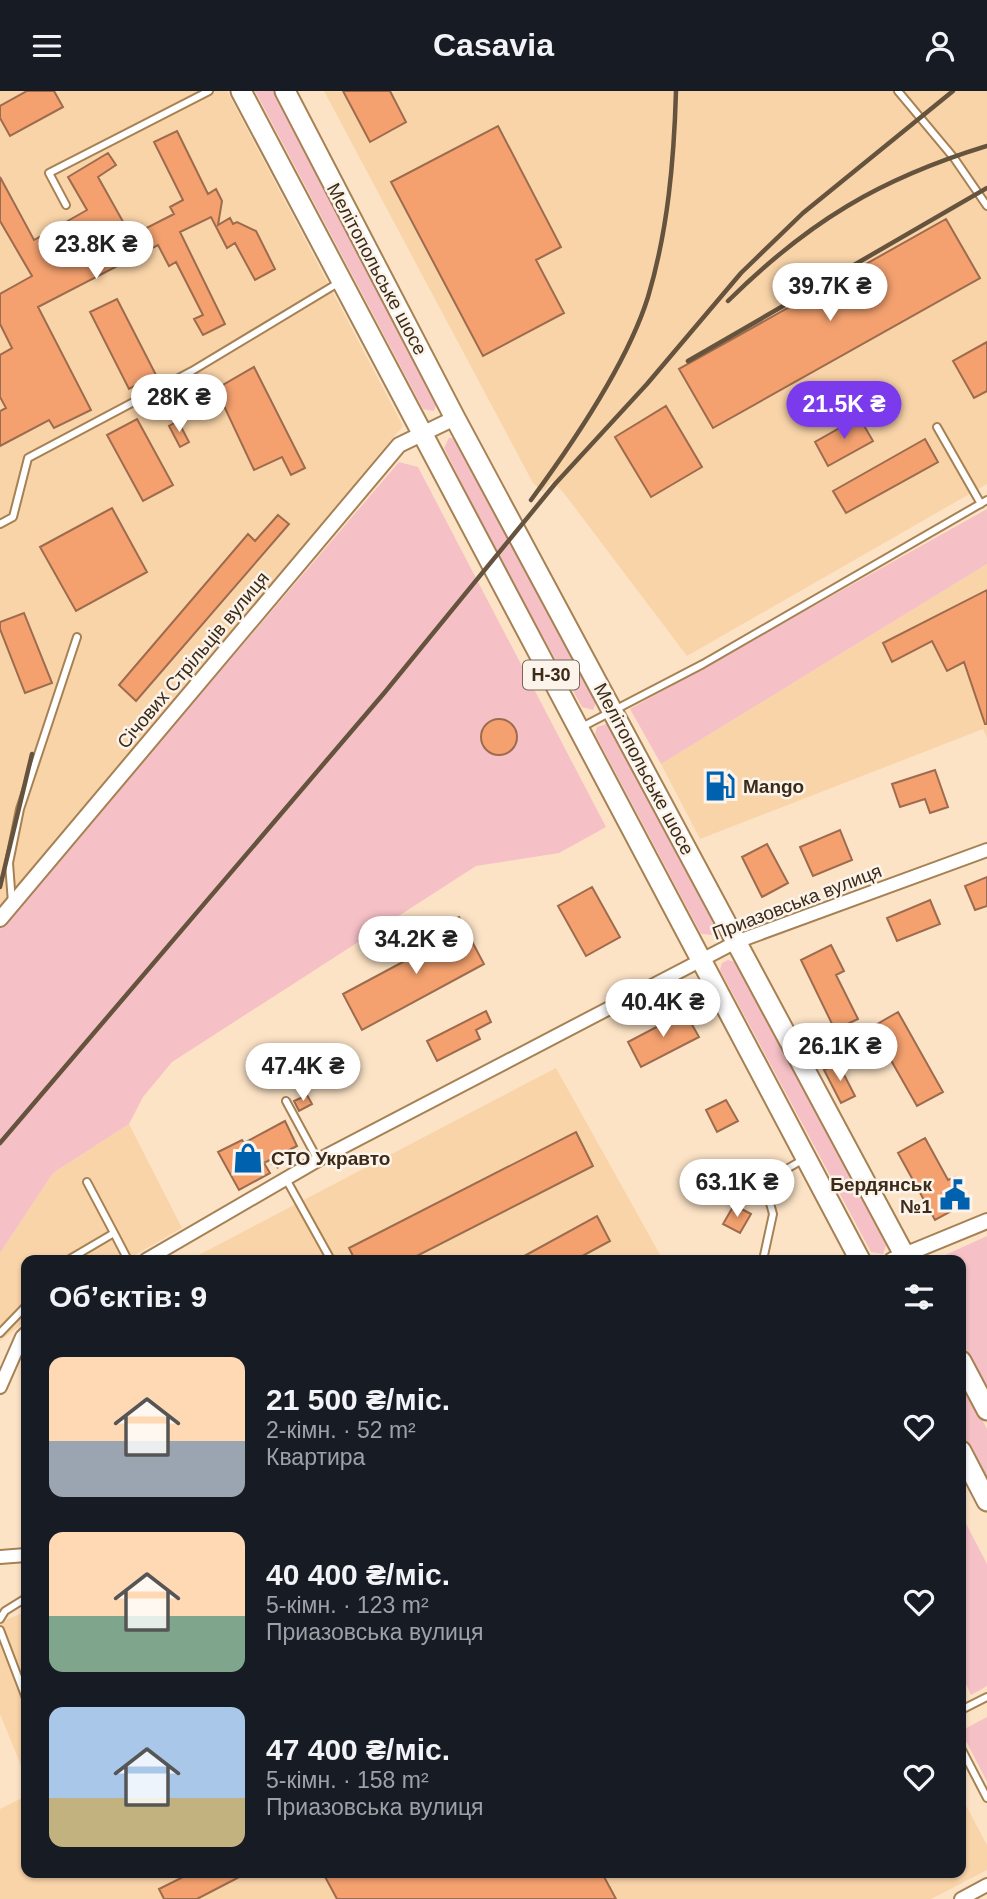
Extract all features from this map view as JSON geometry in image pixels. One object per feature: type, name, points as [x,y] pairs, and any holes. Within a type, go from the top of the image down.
[{"type":"main road","name":"Мелітопольське шосе","points":[[241,91],[857,1255]]},
{"type":"main road","name":"Мелітопольське шосе","points":[[285,91],[899,1255]]},
{"type":"main road","points":[[966,1371],[987,1411]]},
{"type":"main road","points":[[966,1460],[987,1500]]},
{"type":"street","name":"Січових Стрільців вулиця","points":[[0,919],[400,445],[456,418]]},
{"type":"street","name":"Приазовська вулиця","points":[[155,1255],[318,1160],[736,942],[987,850]]},
{"type":"street","points":[[908,1255],[987,1221]]},
{"type":"street","points":[[0,1387],[21,1338]]},
{"type":"street","points":[[0,1557],[21,1555]]},
{"type":"street","points":[[961,1899],[987,1885]]},
{"type":"lane","points":[[66,205],[49,173],[209,91]]},
{"type":"lane","points":[[898,91],[954,158],[987,206]]},
{"type":"lane","points":[[0,524],[13,517],[28,458],[192,371],[342,281]]},
{"type":"lane","points":[[579,729],[703,664],[984,502],[937,427]]},
{"type":"lane","points":[[12,905],[9,863],[20,809],[77,637]]},
{"type":"lane","points":[[286,1101],[318,1160]]},
{"type":"lane","points":[[764,1255],[772,1213],[764,1182],[806,1158]]},
{"type":"lane","points":[[285,1179],[328,1255]]},
{"type":"lane","points":[[87,1182],[125,1255]]},
{"type":"lane","points":[[77,1255],[114,1233]]},
{"type":"lane","points":[[0,1333],[21,1312]]},
{"type":"lane","points":[[0,1619],[5,1611],[21,1601]]},
{"type":"lane","points":[[0,1630],[21,1685]]},
{"type":"lane","points":[[966,1708],[987,1697]]},
{"type":"lane","points":[[966,1758],[987,1798]]},
{"type":"shaded area","points":[[0,91],[227,91],[403,426],[0,907]]},
{"type":"shaded area","points":[[255,91],[274,91],[437,402],[434,411],[423,409]]},
{"type":"shaded area","points":[[324,91],[987,91],[987,484],[687,656],[563,492],[552,481],[543,492],[533,483]]},
{"type":"shaded area","points":[[449,438],[456,438],[597,700],[593,710],[582,707],[499,557],[444,448]]},
{"type":"shaded area","points":[[399,462],[418,467],[606,827],[559,853],[476,866],[172,1062],[143,1097],[129,1124],[53,1173],[0,1253],[0,929]]},
{"type":"shaded area","points":[[987,509],[987,564],[661,764],[630,709]]},
{"type":"shaded area","points":[[987,564],[987,738],[983,729],[700,839],[661,764]]},
{"type":"shaded area","points":[[607,724],[715,926],[713,935],[701,934],[595,734],[597,727]]},
{"type":"shaded area","points":[[728,960],[735,962],[886,1245],[883,1254],[871,1252],[720,970],[722,963]]},
{"type":"shaded area","points":[[556,1068],[660,1255],[199,1255]]},
{"type":"shaded area","points":[[129,1124],[182,1228],[135,1255],[21,1255],[21,1325],[0,1341],[0,1253],[53,1173]]},
{"type":"shaded area","points":[[987,1236],[987,1388],[966,1348],[966,1255],[945,1255]]},
{"type":"shaded area","points":[[966,1389],[987,1429],[987,1481],[966,1441]]},
{"type":"shaded area","points":[[966,1524],[987,1564],[987,1686],[971,1695],[966,1684]]},
{"type":"shaded area","points":[[21,1614],[21,1766],[0,1714],[0,1622]]},
{"type":"shaded area","points":[[987,1717],[987,1782],[966,1741],[966,1728]]},
{"type":"shaded area","points":[[21,1798],[21,1878],[966,1878],[966,1805],[987,1845],[987,1870],[931,1899],[0,1899],[0,1809]]},
{"type":"building","points":[[27,91],[54,91],[63,107],[10,136],[0,118],[0,106]]},
{"type":"building","points":[[343,91],[390,91],[406,122],[370,142]]},
{"type":"building","points":[[498,126],[561,247],[536,260],[564,313],[483,356],[391,182]]},
{"type":"building","points":[[177,131],[208,194],[216,189],[222,201],[218,225],[230,218],[233,224],[237,222],[256,231],[275,269],[255,280],[235,243],[227,248],[211,217],[180,232],[225,324],[203,335],[194,319],[203,315],[176,262],[169,266],[158,245],[38,307],[91,410],[54,428],[49,420],[0,446],[0,411],[6,408],[0,397],[0,355],[12,348],[0,324],[0,294],[32,276],[0,221],[0,177],[34,240],[87,210],[68,177],[108,153],[116,165],[98,177],[131,236],[174,214],[170,207],[183,200],[154,142]]},
{"type":"building","points":[[946,219],[980,278],[713,428],[679,369]]},
{"type":"building","points":[[117,299],[156,375],[129,389],[90,312]]},
{"type":"building","points":[[987,342],[987,391],[974,398],[953,361]]},
{"type":"building","points":[[254,367],[305,468],[291,475],[282,457],[254,470],[216,389]]},
{"type":"building","points":[[666,406],[702,467],[651,497],[615,437]]},
{"type":"building","points":[[859,417],[873,441],[828,466],[815,442]]},
{"type":"building","points":[[137,419],[173,485],[143,501],[107,435]]},
{"type":"building","points":[[178,421],[189,442],[180,447],[169,426]]},
{"type":"building","points":[[925,439],[938,462],[846,513],[833,491]]},
{"type":"building","points":[[112,508],[147,572],[76,611],[40,547]]},
{"type":"building","points":[[278,515],[289,524],[136,701],[119,685],[248,534],[255,541]]},
{"type":"building","points":[[987,590],[985,724],[964,662],[947,671],[932,641],[892,662],[883,643]]},
{"type":"building","points":[[24,613],[52,683],[25,693],[0,629],[0,622]]},
{"type":"building","points":[[499,719],[512,724],[517,737],[512,750],[499,755],[486,750],[481,737],[486,724]]},
{"type":"building","points":[[935,770],[948,807],[930,813],[925,799],[900,807],[892,784]]},
{"type":"building","points":[[840,830],[852,860],[813,876],[800,847]]},
{"type":"building","points":[[767,844],[788,883],[762,897],[742,857]]},
{"type":"building","points":[[987,877],[987,906],[975,910],[965,886]]},
{"type":"building","points":[[592,887],[620,937],[586,956],[558,906]]},
{"type":"building","points":[[930,900],[940,924],[897,941],[887,918]]},
{"type":"building","points":[[459,917],[484,964],[362,1030],[343,994],[442,941],[435,929]]},
{"type":"building","points":[[831,945],[844,971],[836,975],[858,1019],[835,1030],[801,960]]},
{"type":"building","points":[[486,1011],[491,1022],[476,1030],[480,1039],[437,1061],[427,1041]]},
{"type":"building","points":[[685,1012],[699,1037],[641,1067],[628,1042]]},
{"type":"building","points":[[898,1012],[943,1092],[917,1106],[872,1027]]},
{"type":"building","points":[[838,1063],[855,1096],[841,1103],[824,1070]]},
{"type":"building","points":[[307,1095],[312,1104],[299,1111],[294,1101]]},
{"type":"building","points":[[726,1100],[738,1121],[717,1132],[706,1110]]},
{"type":"building","name":"СТО Укравто","points":[[285,1121],[297,1146],[264,1163],[270,1173],[239,1190],[218,1152],[242,1140],[244,1143]]},
{"type":"building","points":[[576,1132],[593,1166],[419,1255],[352,1255],[349,1248]]},
{"type":"building","points":[[925,1138],[948,1180],[955,1177],[968,1202],[935,1220],[898,1153]]},
{"type":"building","points":[[734,1205],[751,1214],[740,1233],[723,1224]]},
{"type":"building","points":[[597,1216],[610,1241],[584,1255],[526,1255]]},
{"type":"building","points":[[181,1878],[237,1878],[197,1899],[164,1899],[159,1889]]},
{"type":"building","points":[[326,1878],[605,1878],[616,1899],[337,1899]]},
{"type":"railway","points":[[531,500],[564,454],[613,376],[639,323],[661,246],[669,195],[676,91]]},
{"type":"railway","points":[[0,1143],[385,692],[555,484],[647,384],[741,273],[803,213],[953,91]]},
{"type":"railway","points":[[728,301],[787,248],[847,206],[912,173],[987,146]]},
{"type":"railway","points":[[688,361],[987,188]]},
{"type":"railway","points":[[0,887],[32,754]]},
{"type":"place","name":"Mango","points":[[720,786]]},
{"type":"place","name":"СТО Укравто","points":[[248,1158]]},
{"type":"place","name":"Бердянськ №1","points":[[955,1195]]}]
